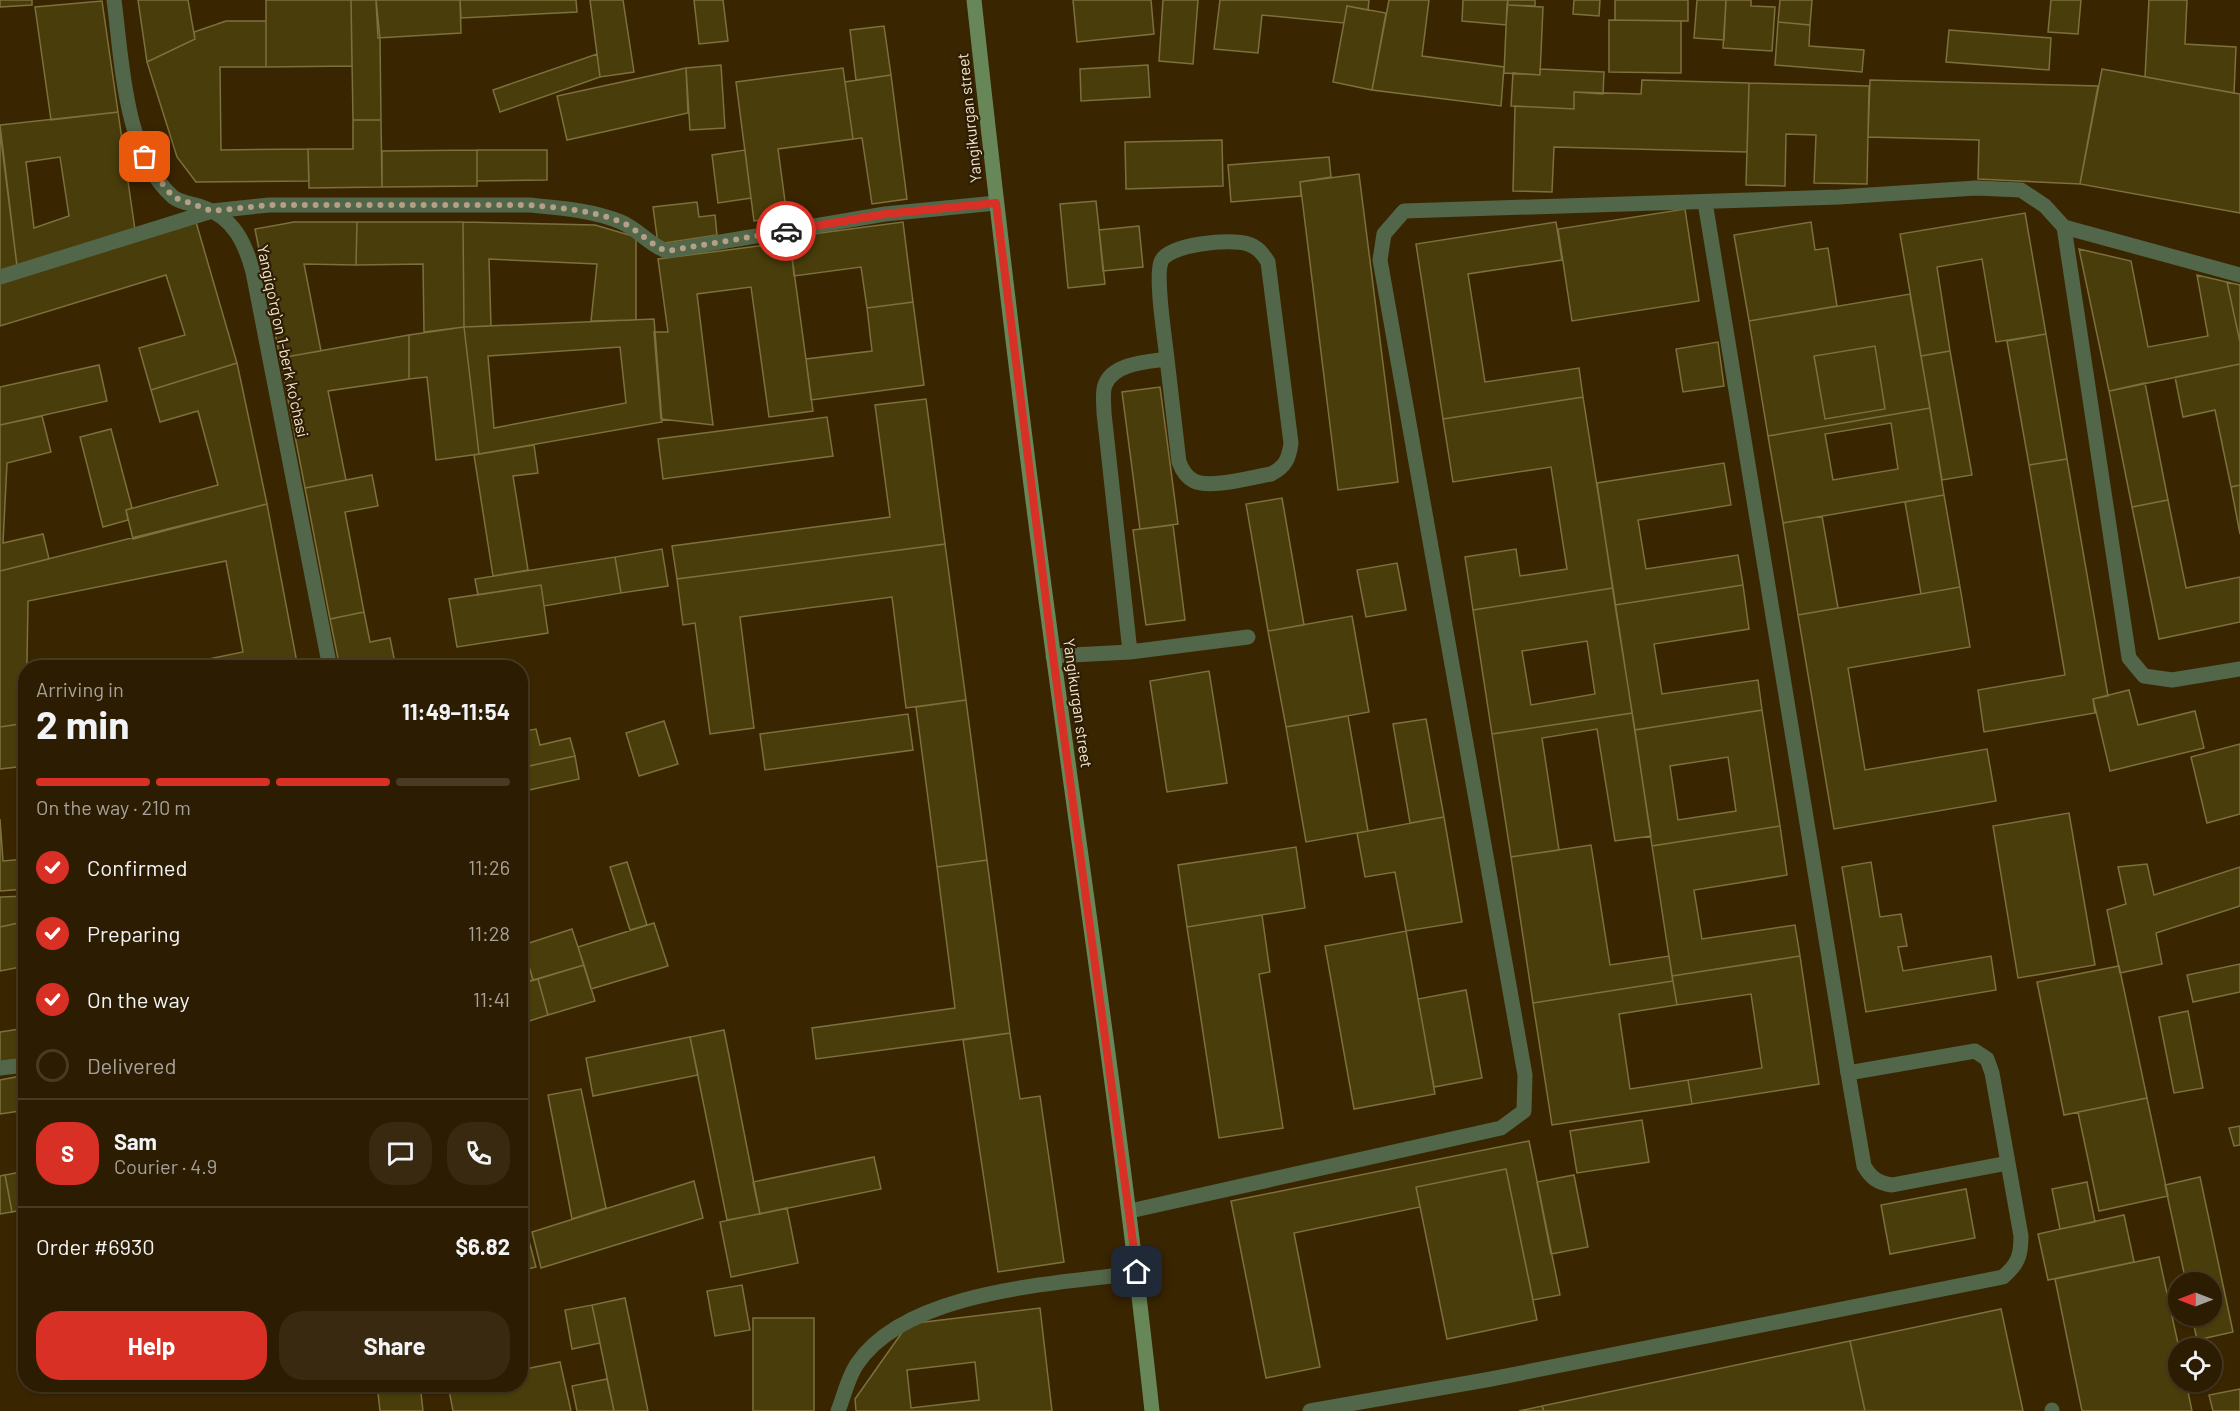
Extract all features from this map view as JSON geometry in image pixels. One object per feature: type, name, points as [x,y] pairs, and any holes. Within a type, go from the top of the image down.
[{"type":"street","name":"Yangiqoʻrgʻon 1-berk koʻchasi","points":[[114,0],[126,90],[137,141],[153,172],[173,197],[212,211],[232,226],[245,244],[253,272],[328,660]]},
{"type":"street","name":"Yangikurgan street","points":[[974,0],[996,203],[1053,656],[1130,1210],[1152,1411]]},
{"type":"street","points":[[1130,1210],[1501,1128],[1524,1111],[1525,1075],[1380,260],[1384,234],[1404,211],[1839,197],[1976,188],[2021,190],[2045,206],[2064,227],[2240,275]]},
{"type":"street","points":[[1705,202],[1864,1166],[1871,1177],[1880,1183],[1892,1185],[2008,1163]]},
{"type":"street","points":[[0,277],[212,211],[269,205],[530,205],[564,208],[621,222],[647,237],[657,248],[667,251],[885,214],[996,203]]},
{"type":"street","points":[[2064,227],[2130,658],[2144,676],[2172,680],[2240,669]]},
{"type":"street","points":[[1247,243],[1259,249],[1268,262],[1291,443],[1288,459],[1280,470],[1271,474],[1207,484],[1193,481],[1184,474],[1179,462],[1167,359],[1160,277],[1161,261],[1170,251],[1182,247],[1247,243]]},
{"type":"street","points":[[1130,652],[1104,413],[1104,386],[1112,374],[1130,365],[1167,359]]},
{"type":"street","points":[[1053,656],[1130,652],[1248,637]]},
{"type":"street","points":[[1310,1411],[1491,1379],[2002,1277],[2016,1266],[2021,1255],[2021,1236],[1992,1073],[1987,1059],[1976,1051],[1848,1073]]},
{"type":"street","points":[[0,1068],[18,1066]]},
{"type":"street","points":[[838,1411],[857,1365],[890,1331],[920,1314],[1020,1288],[1137,1272]]},
{"type":"building","points":[[0,0],[32,0],[32,5],[0,7]]},
{"type":"building","points":[[138,0],[188,0],[195,39],[147,62]]},
{"type":"building","points":[[266,0],[351,0],[352,66],[266,67]]},
{"type":"building","points":[[351,0],[376,0],[380,38],[381,120],[353,120]]},
{"type":"building","points":[[376,0],[460,0],[461,33],[378,38]]},
{"type":"building","points":[[460,0],[576,0],[577,12],[461,18]]},
{"type":"building","points":[[590,0],[623,0],[634,72],[600,77]]},
{"type":"building","points":[[694,0],[723,0],[728,41],[699,44]]},
{"type":"building","points":[[1073,0],[1151,0],[1154,34],[1077,42]]},
{"type":"building","points":[[1163,0],[1198,0],[1193,64],[1159,61]]},
{"type":"building","points":[[1220,0],[1369,0],[1368,10],[1347,6],[1344,23],[1262,15],[1258,53],[1214,49]]},
{"type":"building","points":[[1389,0],[1429,0],[1422,56],[1504,67],[1501,106],[1372,90]]},
{"type":"building","points":[[1463,0],[1508,0],[1506,25],[1462,21]]},
{"type":"building","points":[[1508,0],[1535,0],[1535,6],[1507,5]]},
{"type":"building","points":[[1574,0],[1600,0],[1599,16],[1573,14]]},
{"type":"building","points":[[1615,0],[1688,0],[1688,21],[1615,20]]},
{"type":"building","points":[[1697,0],[1726,0],[1724,40],[1694,38]]},
{"type":"building","points":[[1726,0],[1751,0],[1751,6],[1775,7],[1772,51],[1723,48]]},
{"type":"building","points":[[1780,0],[1812,0],[1810,25],[1778,22]]},
{"type":"building","points":[[2051,0],[2081,0],[2078,34],[2048,32]]},
{"type":"building","points":[[2149,0],[2187,0],[2185,44],[2236,47],[2234,93],[2145,77]]},
{"type":"building","points":[[102,1],[118,112],[51,120],[35,7]]},
{"type":"building","points":[[1507,5],[1543,7],[1540,75],[1504,73]]},
{"type":"building","points":[[1347,6],[1386,13],[1372,90],[1333,82]]},
{"type":"building","points":[[1609,20],[1681,21],[1681,73],[1609,72]]},
{"type":"building","points":[[226,21],[266,21],[266,67],[220,67],[221,150],[308,149],[309,181],[196,182],[177,157],[147,62],[195,39],[194,32]]},
{"type":"building","points":[[1778,22],[1810,25],[1809,46],[1864,50],[1862,72],[1775,65]]},
{"type":"building","points":[[884,26],[891,75],[856,80],[850,30]]},
{"type":"building","points":[[1949,30],[2051,38],[2049,70],[1946,62]]},
{"type":"building","points":[[597,54],[600,77],[500,112],[493,90]]},
{"type":"building","points":[[721,65],[725,128],[690,130],[686,68]]},
{"type":"building","points":[[1148,65],[1150,97],[1081,101],[1080,69]]},
{"type":"building","points":[[686,68],[688,113],[567,140],[557,96]]},
{"type":"building","points":[[843,68],[853,139],[778,149],[787,216],[754,221],[736,82]]},
{"type":"building","points":[[1540,69],[1604,72],[1603,94],[1574,92],[1574,109],[1511,106],[1513,73],[1540,75]]},
{"type":"building","points":[[2102,69],[2240,94],[2240,213],[2080,184]]},
{"type":"building","points":[[891,75],[907,199],[872,204],[862,138],[853,139],[845,82]]},
{"type":"building","points":[[1642,80],[1749,83],[1747,152],[1554,147],[1552,192],[1513,191],[1515,106],[1574,109],[1574,92],[1641,94]]},
{"type":"building","points":[[1870,80],[2098,86],[2080,184],[1978,179],[1979,140],[1868,137]]},
{"type":"building","points":[[1749,83],[1869,86],[1867,184],[1814,183],[1816,135],[1786,134],[1785,186],[1746,185]]},
{"type":"building","points":[[118,112],[135,230],[17,266],[0,125]],"holes":[[[60,157],[69,216],[34,228],[26,162]]]},
{"type":"building","points":[[353,120],[381,120],[382,187],[309,188],[308,149],[353,149]]},
{"type":"building","points":[[0,131],[17,266],[0,272]]},
{"type":"building","points":[[1222,140],[1223,186],[1126,189],[1125,142]]},
{"type":"building","points":[[477,150],[547,150],[547,180],[477,181]]},
{"type":"building","points":[[477,150],[477,186],[382,187],[382,151]]},
{"type":"building","points":[[745,150],[751,198],[718,203],[712,155]]},
{"type":"building","points":[[1329,157],[1331,177],[1300,182],[1301,196],[1231,202],[1228,165]]},
{"type":"building","points":[[1359,174],[1398,482],[1338,490],[1300,182]]},
{"type":"building","points":[[1096,201],[1105,284],[1068,288],[1060,204]]},
{"type":"building","points":[[697,202],[699,217],[715,215],[717,235],[658,244],[653,207]]},
{"type":"building","points":[[1685,209],[1699,301],[1572,321],[1558,229]]},
{"type":"building","points":[[2025,213],[2046,334],[1996,342],[1982,259],[1937,267],[1950,351],[1921,356],[1900,234]]},
{"type":"building","points":[[196,222],[237,363],[151,390],[139,348],[185,335],[166,275],[0,326],[0,283]]},
{"type":"building","points":[[294,222],[357,222],[356,265],[304,264],[321,351],[280,358],[255,229]]},
{"type":"building","points":[[357,222],[463,222],[464,327],[424,332],[423,264],[356,265]]},
{"type":"building","points":[[463,222],[595,225],[636,237],[636,320],[591,321],[597,264],[489,259],[491,326],[464,327]]},
{"type":"building","points":[[903,222],[913,302],[867,308],[861,267],[794,276],[790,237]]},
{"type":"building","points":[[1556,222],[1562,260],[1468,274],[1485,382],[1579,368],[1583,397],[1443,419],[1416,244]]},
{"type":"building","points":[[1811,222],[1815,250],[1828,248],[1837,306],[1749,321],[1734,235]]},
{"type":"building","points":[[1139,226],[1143,267],[1103,271],[1099,230]]},
{"type":"building","points":[[790,242],[813,411],[769,417],[751,287],[697,294],[713,425],[661,419],[654,332],[668,332],[658,259]]},
{"type":"building","points":[[2079,249],[2131,261],[2148,347],[2208,336],[2197,275],[2227,282],[2240,342],[2240,364],[2109,391]]},
{"type":"building","points":[[2227,282],[2240,285],[2240,342]]},
{"type":"building","points":[[1910,294],[1930,408],[1768,436],[1749,321]],"holes":[[[1875,346],[1885,409],[1825,419],[1814,356]]]},
{"type":"building","points":[[913,302],[924,385],[811,400],[806,359],[872,351],[867,308]]},
{"type":"building","points":[[654,319],[662,422],[479,454],[464,327]],"holes":[[[620,347],[626,403],[494,428],[488,356]]]},
{"type":"building","points":[[464,327],[479,454],[436,460],[427,377],[409,379],[409,335]]},
{"type":"building","points":[[2046,334],[2067,459],[2029,465],[2007,341]]},
{"type":"building","points":[[409,335],[409,379],[328,391],[346,480],[305,488],[280,358]]},
{"type":"building","points":[[1718,342],[1724,386],[1683,392],[1676,349]]},
{"type":"building","points":[[1875,346],[1885,409],[1825,419],[1814,356]]},
{"type":"building","points":[[1950,351],[1972,475],[1942,480],[1921,356]]},
{"type":"building","points":[[237,363],[267,504],[133,539],[126,510],[218,485],[198,411],[160,422],[151,390]]},
{"type":"building","points":[[2240,364],[2240,485],[2231,487],[2215,410],[2183,417],[2175,377]]},
{"type":"building","points":[[99,365],[107,401],[0,425],[0,387]]},
{"type":"building","points":[[2145,383],[2168,500],[2132,507],[2109,391]]},
{"type":"building","points":[[1160,387],[1178,524],[1140,529],[1122,392]]},
{"type":"building","points":[[1583,397],[1613,588],[1473,610],[1465,557],[1516,549],[1520,576],[1567,569],[1551,467],[1453,482],[1443,419]]},
{"type":"building","points":[[926,399],[945,544],[677,579],[672,546],[890,517],[875,405]]},
{"type":"building","points":[[1930,408],[1944,495],[1783,523],[1768,436]],"holes":[[[1891,423],[1898,469],[1833,480],[1825,434]]]},
{"type":"building","points":[[42,416],[51,452],[7,463],[3,543],[43,534],[49,559],[0,571],[0,425]]},
{"type":"building","points":[[827,417],[833,456],[663,479],[658,439]]},
{"type":"building","points":[[111,429],[132,508],[126,510],[128,520],[103,527],[80,437]]},
{"type":"building","points":[[534,445],[538,473],[513,476],[528,570],[493,576],[474,455]]},
{"type":"building","points":[[2067,459],[2108,696],[2093,699],[2095,713],[1984,732],[1978,690],[2065,675],[2029,465]]},
{"type":"building","points":[[1724,463],[1731,505],[1638,520],[1646,569],[1738,555],[1743,585],[1615,605],[1597,483]]},
{"type":"building","points":[[372,475],[378,506],[345,512],[364,612],[330,619],[305,488]]},
{"type":"building","points":[[2240,485],[2240,534],[2231,487]]},
{"type":"building","points":[[1944,495],[1960,587],[1921,594],[1905,502]]},
{"type":"building","points":[[1282,498],[1304,625],[1268,631],[1246,504]]},
{"type":"building","points":[[2168,500],[2186,588],[2240,577],[2240,622],[2159,639],[2132,507]]},
{"type":"building","points":[[267,504],[296,660],[204,660],[243,652],[226,561],[28,601],[27,660],[18,660],[18,724],[0,727],[0,571]]},
{"type":"building","points":[[1822,516],[1838,608],[1798,615],[1783,523]]},
{"type":"building","points":[[1173,525],[1185,620],[1146,625],[1133,530]]},
{"type":"building","points":[[945,544],[966,700],[906,708],[892,597],[740,617],[754,728],[710,734],[695,623],[683,625],[677,579]]},
{"type":"building","points":[[662,549],[668,586],[621,593],[615,557]]},
{"type":"building","points":[[615,557],[621,593],[544,606],[541,585],[478,595],[475,579]]},
{"type":"building","points":[[1397,563],[1406,610],[1366,617],[1357,570]]},
{"type":"building","points":[[541,585],[548,633],[457,647],[449,599]]},
{"type":"building","points":[[1743,585],[1749,629],[1654,644],[1662,694],[1758,680],[1762,710],[1635,730],[1615,605]]},
{"type":"building","points":[[1960,587],[1970,647],[1848,668],[1865,770],[1987,749],[1996,801],[1834,829],[1798,615]]},
{"type":"building","points":[[1613,588],[1632,713],[1492,734],[1473,610]],"holes":[[[1587,641],[1595,694],[1531,705],[1522,651]]]},
{"type":"building","points":[[364,612],[370,642],[390,638],[394,660],[338,660],[330,619]]},
{"type":"building","points":[[1352,616],[1369,712],[1286,727],[1268,631]]},
{"type":"building","points":[[1209,671],[1227,783],[1167,792],[1150,681]]},
{"type":"building","points":[[2129,690],[2138,725],[2195,711],[2204,748],[2110,771],[2093,699]]},
{"type":"building","points":[[966,700],[987,860],[937,867],[916,707]]},
{"type":"building","points":[[1762,710],[1780,826],[1652,846],[1635,730]],"holes":[[[1728,757],[1736,811],[1678,820],[1670,766]]]},
{"type":"building","points":[[1632,713],[1651,836],[1615,841],[1597,729],[1542,738],[1559,850],[1511,857],[1492,734]]},
{"type":"building","points":[[908,714],[913,750],[765,770],[760,734]]},
{"type":"building","points":[[1348,716],[1368,831],[1306,842],[1286,727]]},
{"type":"building","points":[[1426,719],[1444,817],[1410,823],[1393,724]]},
{"type":"building","points":[[664,721],[678,764],[639,776],[626,733]]},
{"type":"building","points":[[18,724],[18,767],[0,769],[0,727]]},
{"type":"building","points":[[536,729],[540,745],[570,738],[575,756],[528,766],[528,730]]},
{"type":"building","points":[[2240,744],[2240,814],[2207,823],[2191,757]]},
{"type":"building","points":[[575,756],[579,779],[528,790],[528,766]]},
{"type":"building","points":[[2069,813],[2095,965],[2018,978],[1993,826]]},
{"type":"building","points":[[1444,817],[1462,922],[1406,931],[1395,872],[1365,877],[1357,833]]},
{"type":"building","points":[[0,819],[3,861],[18,860],[18,890],[0,891]]},
{"type":"building","points":[[1780,826],[1787,875],[1694,890],[1702,939],[1795,925],[1800,956],[1672,976],[1652,846]]},
{"type":"building","points":[[1591,845],[1610,965],[1669,956],[1673,981],[1533,1003],[1511,857]]},
{"type":"building","points":[[1296,847],[1305,908],[1187,927],[1178,865]]},
{"type":"building","points":[[987,860],[1010,1033],[816,1059],[812,1028],[955,1008],[937,867]]},
{"type":"building","points":[[627,862],[647,925],[630,930],[610,867]]},
{"type":"building","points":[[1871,862],[1880,917],[1901,914],[1907,946],[1898,947],[1903,971],[1991,956],[1996,990],[1866,1012],[1842,867]]},
{"type":"building","points":[[2147,864],[2154,895],[2240,867],[2240,906],[2156,933],[2162,964],[2120,973],[2107,910],[2126,904],[2118,867]]},
{"type":"building","points":[[18,896],[18,923],[0,927],[0,897]]},
{"type":"building","points":[[1262,915],[1270,972],[1259,974],[1283,1128],[1219,1138],[1187,927]]},
{"type":"building","points":[[18,923],[18,968],[0,971],[0,927]]},
{"type":"building","points":[[654,923],[668,966],[591,989],[578,947]]},
{"type":"building","points":[[572,929],[584,965],[533,980],[528,962],[528,943]]},
{"type":"building","points":[[1406,931],[1435,1094],[1354,1109],[1325,946]]},
{"type":"building","points":[[1800,956],[1819,1084],[1692,1104],[1688,1080],[1762,1068],[1751,994],[1677,1005],[1672,976]]},
{"type":"building","points":[[528,964],[533,980],[528,982]]},
{"type":"building","points":[[2240,964],[2240,992],[2193,1002],[2187,975]]},
{"type":"building","points":[[584,965],[595,1001],[548,1015],[538,979]]},
{"type":"building","points":[[2119,966],[2147,1098],[2064,1115],[2037,982]]},
{"type":"building","points":[[538,979],[548,1015],[528,1021],[528,982]]},
{"type":"building","points":[[1673,981],[1677,1005],[1619,1014],[1630,1089],[1688,1080],[1692,1104],[1552,1125],[1533,1003]]},
{"type":"building","points":[[1466,990],[1482,1078],[1434,1087],[1418,999]]},
{"type":"building","points":[[2188,1011],[2203,1088],[2174,1093],[2159,1017]]},
{"type":"building","points":[[18,1029],[18,1059],[0,1062],[0,1032]]},
{"type":"building","points":[[724,1030],[760,1214],[727,1220],[690,1037]]},
{"type":"building","points":[[1010,1033],[1020,1099],[1040,1096],[1064,1262],[998,1272],[963,1040]]},
{"type":"building","points":[[690,1037],[698,1075],[593,1096],[586,1058]]},
{"type":"building","points":[[18,1077],[18,1111],[0,1114],[0,1080]]},
{"type":"building","points":[[581,1089],[606,1208],[572,1219],[548,1095]]},
{"type":"building","points":[[2147,1098],[2168,1196],[2099,1211],[2078,1112]]},
{"type":"building","points":[[1642,1120],[1649,1162],[1577,1173],[1570,1131]]},
{"type":"building","points":[[2240,1126],[2240,1145],[2234,1146],[2229,1128]]},
{"type":"building","points":[[1529,1141],[1560,1295],[1533,1300],[1506,1169],[1416,1187],[1420,1207],[1294,1233],[1320,1367],[1266,1378],[1231,1201]]},
{"type":"building","points":[[874,1157],[881,1189],[760,1214],[753,1182]]},
{"type":"building","points":[[1506,1169],[1537,1320],[1447,1339],[1416,1187]]},
{"type":"building","points":[[18,1173],[18,1211],[12,1212],[5,1175]]},
{"type":"building","points":[[5,1175],[12,1212],[0,1214],[0,1176]]},
{"type":"building","points":[[1574,1175],[1588,1247],[1551,1254],[1537,1182]]},
{"type":"building","points":[[2200,1177],[2220,1272],[2184,1272],[2165,1185]]},
{"type":"building","points":[[694,1181],[703,1218],[541,1268],[532,1232]]},
{"type":"building","points":[[2087,1182],[2095,1222],[2060,1229],[2052,1189]]},
{"type":"building","points":[[1966,1189],[1975,1238],[1890,1254],[1881,1205]]},
{"type":"building","points":[[787,1208],[798,1263],[731,1277],[720,1222]]},
{"type":"building","points":[[2124,1215],[2134,1262],[2048,1280],[2038,1234]]},
{"type":"building","points":[[528,1237],[536,1267],[528,1269]]},
{"type":"building","points":[[2159,1257],[2168,1298],[2168,1326],[2174,1326],[2177,1338],[2168,1338],[2168,1392],[2188,1392],[2192,1411],[2082,1411],[2055,1279]]},
{"type":"building","points":[[2222,1280],[2233,1332],[2197,1338],[2194,1326],[2222,1326]]},
{"type":"building","points":[[742,1285],[750,1330],[715,1336],[707,1291]]},
{"type":"building","points":[[625,1298],[648,1411],[614,1411],[592,1305]]},
{"type":"building","points":[[592,1305],[600,1343],[572,1349],[565,1310]]},
{"type":"building","points":[[1040,1308],[1052,1411],[856,1411],[855,1399],[908,1324]],"holes":[[[975,1362],[979,1400],[911,1408],[907,1370]]]},
{"type":"building","points":[[2001,1309],[2023,1411],[1865,1411],[1850,1341]]},
{"type":"building","points":[[753,1318],[814,1318],[814,1411],[753,1411]]},
{"type":"building","points":[[1850,1341],[1865,1411],[1544,1411],[1542,1406]]},
{"type":"building","points":[[560,1362],[571,1411],[453,1411],[449,1392],[528,1392],[528,1368]]},
{"type":"building","points":[[607,1379],[614,1411],[577,1411],[572,1386]]},
{"type":"building","points":[[2240,1389],[2240,1411],[2213,1411],[2209,1395]]},
{"type":"building","points":[[378,1392],[421,1392],[423,1411],[380,1411]]},
{"type":"building","points":[[1542,1406],[1544,1411],[1519,1411]]},
{"type":"way so far","points":[[145,157],[153,172],[173,197],[212,211],[269,205],[530,205],[564,208],[596,214],[621,222],[647,237],[657,248],[667,251],[786,231]]},
{"type":"route","points":[[786,231],[885,214],[996,203],[1053,656],[1137,1272]]}]
